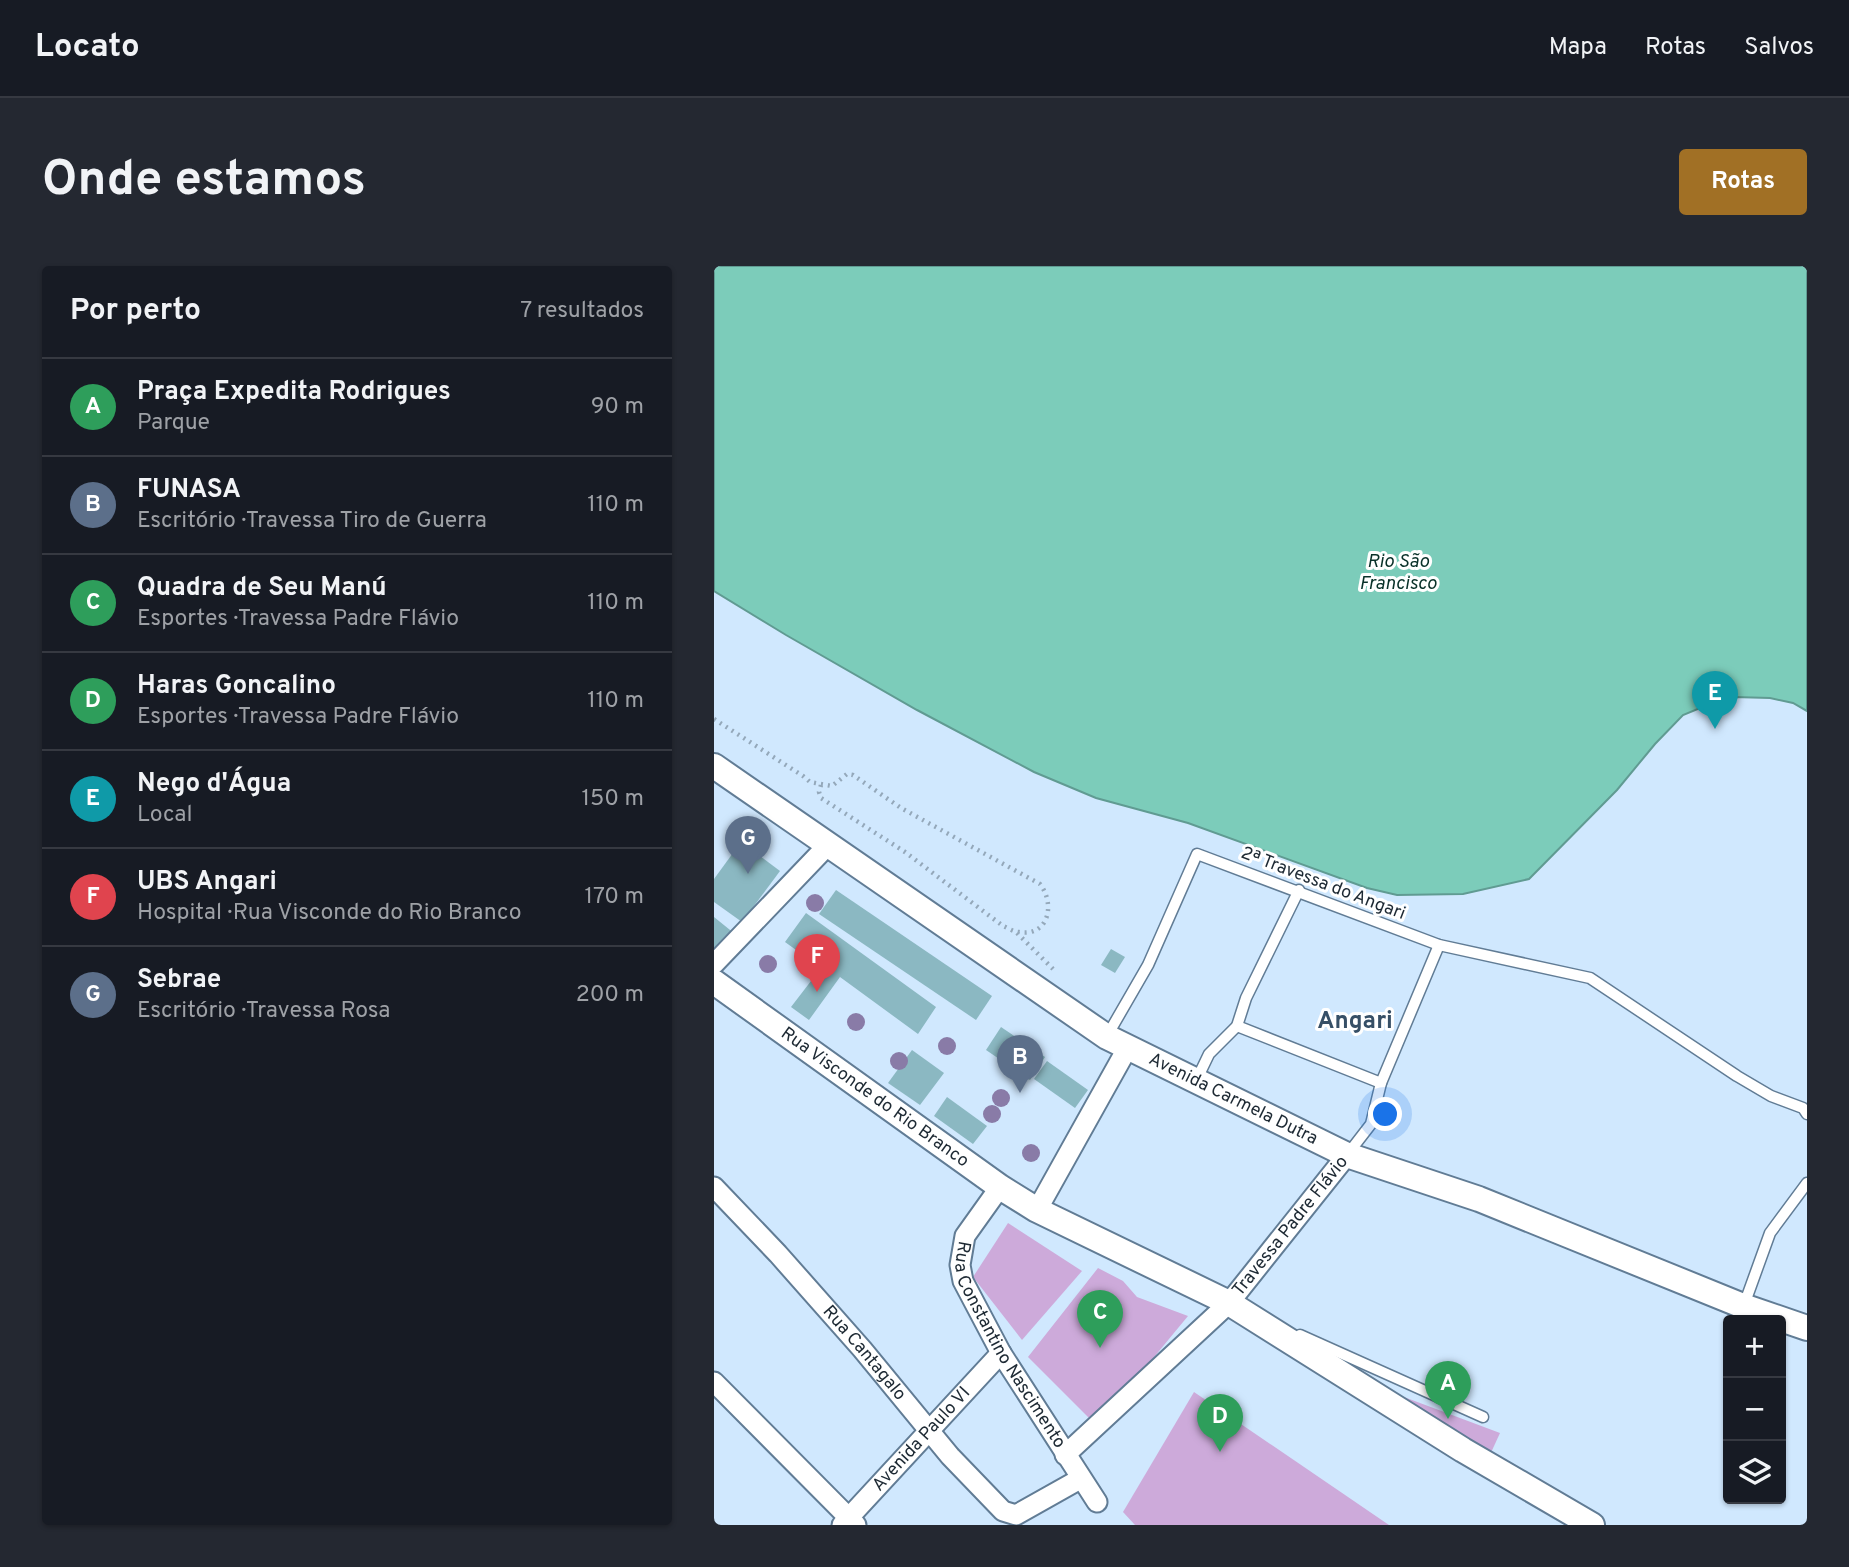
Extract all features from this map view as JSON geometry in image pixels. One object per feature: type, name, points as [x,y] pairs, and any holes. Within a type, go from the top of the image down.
[{"type":"street","name":"Avenida Carmela Dutra","points":[[714,766],[1117,1042],[1347,1155],[1479,1199],[1743,1306],[1807,1328]]},
{"type":"street","points":[[714,964],[828,845]]},
{"type":"street","name":"Rua Visconde do Rio Branco","points":[[714,982],[1000,1187],[1037,1210],[1229,1303],[1463,1450],[1592,1525]]},
{"type":"street","points":[[1037,1210],[1117,1042]]},
{"type":"street","name":"Travessa Padre Flávio","points":[[1065,1455],[1229,1303],[1347,1155]]},
{"type":"street","name":"Rua Cantagalo","points":[[714,1187],[778,1254],[862,1349],[950,1456],[1003,1511],[1016,1515],[1080,1479]]},
{"type":"street","name":"Rua Constantino Nascimento","points":[[1000,1187],[965,1236],[960,1265],[963,1281],[1001,1353],[1097,1502]]},
{"type":"street","name":"Avenida Paulo VI","points":[[849,1523],[929,1430],[1001,1353]]},
{"type":"street","points":[[714,1382],[849,1523]]},
{"type":"lane","name":"2ª Travessa do Angari","points":[[1117,1042],[1197,853],[1439,945],[1590,978],[1737,1076],[1771,1096],[1803,1108],[1807,1114]]},
{"type":"lane","points":[[1197,1080],[1209,1054],[1237,1026],[1246,998],[1299,890]]},
{"type":"lane","name":"Travessa Padre Flávio","points":[[1347,1155],[1371,1124],[1381,1083],[1439,945]]},
{"type":"lane","points":[[1237,1026],[1381,1083]]},
{"type":"lane","points":[[1743,1306],[1770,1233],[1807,1182]]},
{"type":"lane","points":[[1229,1303],[1483,1417]]},
{"type":"path","points":[[714,719],[810,782],[832,786],[847,774],[853,775],[901,808],[1040,884],[1047,894],[1048,916],[1030,932],[1017,933]]},
{"type":"path","points":[[821,785],[821,798],[905,852],[982,911],[1017,933],[1056,972]]},
{"type":"shaded area","points":[[1008,1223],[1082,1271],[1022,1340],[973,1277]]},
{"type":"shaded area","points":[[1098,1268],[1123,1281],[1137,1297],[1188,1316],[1097,1426],[1028,1357]]},
{"type":"shaded area","points":[[1194,1392],[1389,1525],[1135,1525],[1123,1512]]},
{"type":"shaded area","points":[[1404,1397],[1500,1433],[1489,1457]]},
{"type":"water","name":"Rio São Francisco","points":[[714,266],[1807,266],[1807,711],[1793,703],[1770,698],[1734,697],[1683,715],[1617,790],[1529,879],[1463,894],[1397,895],[1367,888],[1188,823],[1096,798],[1034,772],[917,710],[714,591]]},
{"type":"building","points":[[741,842],[780,871],[742,922],[714,902],[714,879]]},
{"type":"building","points":[[836,890],[992,996],[976,1020],[819,914]]},
{"type":"building","points":[[806,913],[936,1007],[918,1034],[840,977],[809,1020],[791,1007],[821,968],[785,942]]},
{"type":"building","points":[[714,917],[735,934],[714,958]]},
{"type":"building","points":[[1111,949],[1125,957],[1115,973],[1101,965]]},
{"type":"building","points":[[1001,1027],[1045,1057],[1030,1080],[986,1050]]},
{"type":"building","points":[[912,1050],[944,1073],[920,1105],[888,1083]]},
{"type":"building","points":[[1047,1061],[1088,1090],[1075,1108],[1034,1079]]},
{"type":"building","points":[[947,1097],[987,1126],[973,1144],[934,1116]]},
{"type":"place","name":"Nego d'Água","points":[[1715,729]]},
{"type":"place","name":"Sebrae","points":[[748,874]]},
{"type":"place","name":"UBS Angari","points":[[817,992]]},
{"type":"place","name":"FUNASA","points":[[1020,1093]]},
{"type":"place","name":"Quadra de Seu Manú","points":[[1100,1348]]},
{"type":"place","name":"Praça Expedita Rodrigues","points":[[1448,1419]]},
{"type":"place","name":"Haras Goncalino","points":[[1220,1452]]},
{"type":"district","name":"Angari","points":[[1355,1022]]}]
